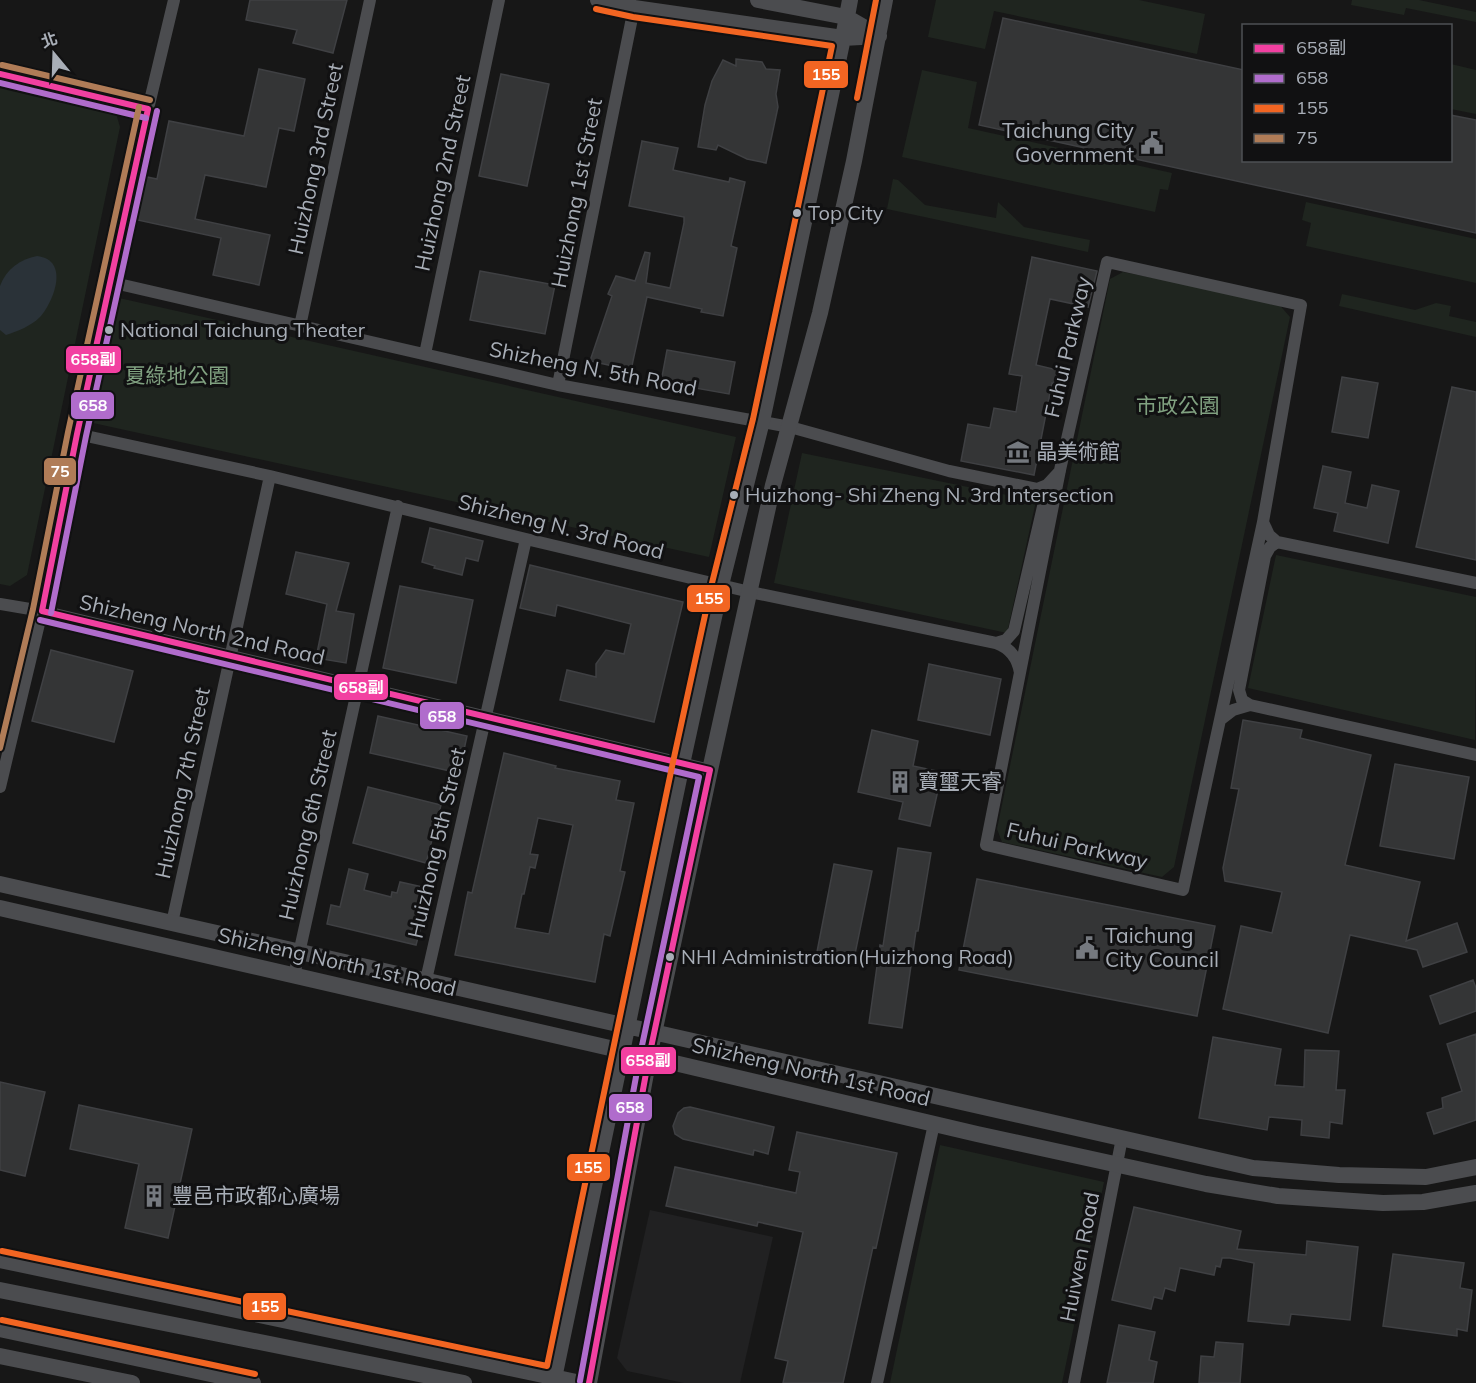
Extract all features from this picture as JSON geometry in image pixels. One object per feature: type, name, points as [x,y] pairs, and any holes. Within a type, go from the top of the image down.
[{"type":"street","points":[[0,787],[42,611],[77,434],[148,108],[174,0]]},
{"type":"street","name":"Huizhong 3rd Street","points":[[300,326],[370,0]]},
{"type":"street","name":"Huizhong 2nd Street","points":[[425,354],[499,0]]},
{"type":"street","points":[[598,0],[634,8],[843,38],[879,36]]},
{"type":"street","points":[[758,0],[848,8],[879,36]]},
{"type":"street","points":[[589,1383],[649,1057],[710,770],[773,485],[823,301],[854,161],[885,0]]},
{"type":"street","name":"Huizhong 1st Street","points":[[558,385],[634,8]]},
{"type":"street","points":[[554,1380],[682,764],[721,585],[762,421],[848,8]]},
{"type":"street","points":[[0,74],[148,108]]},
{"type":"street","name":"Fuhui Parkway","points":[[1107,262],[1301,305],[1263,522],[1247,623],[1220,720],[1184,890],[986,846],[1060,470],[1107,262]]},
{"type":"street","name":"Shizheng N. 5th Road","points":[[110,282],[558,385],[790,427],[949,471],[1036,489]]},
{"type":"street","name":"Shizheng N. 3rd Road","points":[[77,434],[398,506],[750,592],[996,643]]},
{"type":"street","points":[[996,643],[1007,639],[1014,631],[1045,498],[1036,489],[1050,483],[1060,470]]},
{"type":"street","name":"Huizhong 7th Street","points":[[172,923],[270,476]]},
{"type":"street","name":"Huizhong 6th Street","points":[[294,976],[398,506]]},
{"type":"street","points":[[1263,522],[1269,535],[1277,542],[1476,583]]},
{"type":"street","name":"Huizhong 5th Street","points":[[426,980],[526,539]]},
{"type":"street","points":[[1277,542],[1270,547],[1266,555],[1247,623],[1239,690],[1242,700],[1250,705],[1476,754]]},
{"type":"street","points":[[1026,576],[1040,577]]},
{"type":"street","name":"Shizheng North 2nd Road","points":[[0,604],[42,611],[710,770]]},
{"type":"street","points":[[996,643],[1005,647],[1013,656],[1019,666],[1020,674]]},
{"type":"street","points":[[1220,720],[1233,710],[1250,705]]},
{"type":"street","name":"Shizheng North 1st Road","points":[[0,884],[1253,1168],[1339,1175],[1426,1177],[1476,1167]]},
{"type":"street","name":"Shizheng North 1st Road","points":[[0,908],[934,1124],[1206,1184],[1278,1196],[1393,1203],[1424,1202],[1476,1193]]},
{"type":"street","points":[[877,1383],[934,1124]]},
{"type":"street","name":"Huiwen Road","points":[[1074,1383],[1122,1138]]},
{"type":"street","points":[[0,1260],[554,1380],[581,1383]]},
{"type":"street","points":[[0,1290],[464,1383]]},
{"type":"street","points":[[0,1329],[253,1383]]},
{"type":"street","points":[[0,1356],[132,1383]]},
{"type":"shaded area","points":[[37,256],[47,259],[53,265],[56,273],[54,292],[40,317],[28,326],[6,335],[0,330],[0,286],[15,266]]},
{"type":"shaded area","points":[[650,1210],[773,1237],[740,1383],[684,1383],[627,1371],[617,1358]]},
{"type":"green space","points":[[936,0],[1139,0],[1205,14],[1197,54],[994,11],[985,49],[928,37]]},
{"type":"green space","points":[[1352,0],[1419,0],[1476,12],[1476,22],[1406,8],[1404,15],[1351,5]]},
{"type":"green space","points":[[1452,64],[1476,70],[1476,114],[1452,109]]},
{"type":"green space","points":[[922,70],[977,82],[968,128],[1172,173],[1168,190],[1160,189],[1155,212],[902,157]]},
{"type":"green space","points":[[0,83],[115,110],[120,127],[27,575],[10,586],[0,584]]},
{"type":"green space","points":[[893,179],[898,180],[925,205],[996,218],[998,202],[1024,227],[1090,240],[1088,252],[887,209]]},
{"type":"green space","points":[[1306,202],[1476,239],[1476,283],[1306,246],[1311,223],[1302,220]]},
{"type":"green space","name":"市政公園","points":[[1123,272],[1277,302],[1290,317],[1174,867],[1162,877],[1002,842],[997,829],[1110,279]]},
{"type":"green space","points":[[1342,294],[1415,310],[1436,303],[1451,306],[1449,316],[1476,322],[1476,337],[1339,306]]},
{"type":"green space","name":"夏綠地公園","points":[[119,298],[736,437],[709,557],[93,423]]},
{"type":"green space","points":[[802,453],[1036,501],[1007,633],[774,583]]},
{"type":"green space","points":[[1276,555],[1476,597],[1475,740],[1248,688]]},
{"type":"green space","points":[[940,1145],[1104,1182],[1062,1383],[890,1383]]},
{"type":"building","points":[[250,0],[347,0],[333,53],[293,43],[297,30],[246,20]]},
{"type":"building","name":"Taichung City Government","points":[[1003,18],[1242,70],[1242,162],[1452,162],[1452,115],[1476,120],[1476,233],[979,125]]},
{"type":"building","points":[[736,59],[762,62],[766,69],[780,70],[776,94],[778,107],[766,163],[747,159],[718,145],[716,150],[698,147],[705,105],[712,81],[723,60],[736,66]]},
{"type":"building","points":[[259,69],[305,79],[294,131],[279,128],[266,187],[205,175],[195,219],[270,235],[259,285],[213,275],[221,238],[133,219],[142,176],[157,179],[169,121],[244,136]]},
{"type":"building","points":[[501,74],[549,84],[527,186],[479,176]]},
{"type":"building","points":[[642,141],[678,148],[673,170],[729,182],[730,178],[745,182],[731,246],[737,248],[723,316],[647,297],[631,370],[590,361],[612,296],[608,294],[616,276],[635,281],[645,252],[650,253],[646,283],[670,288],[684,223],[684,217],[629,206]]},
{"type":"building","points":[[1032,257],[1097,271],[1088,307],[1050,299],[1036,365],[1070,373],[1067,386],[1052,383],[1034,475],[961,461],[968,424],[990,428],[994,408],[1016,412],[1022,376],[1009,374]]},
{"type":"building","points":[[480,271],[555,285],[545,334],[470,320]]},
{"type":"building","points":[[667,350],[735,362],[729,394],[661,382]]},
{"type":"building","points":[[1342,377],[1378,383],[1368,438],[1332,432]]},
{"type":"building","points":[[1452,387],[1476,392],[1476,560],[1416,547]]},
{"type":"building","points":[[1323,466],[1351,472],[1345,503],[1367,508],[1372,485],[1399,491],[1388,543],[1334,531],[1338,513],[1314,508]]},
{"type":"building","points":[[430,528],[483,541],[478,561],[466,558],[462,575],[434,568],[435,566],[422,562]]},
{"type":"building","points":[[296,552],[349,563],[336,611],[354,614],[346,663],[316,658],[327,604],[286,594]]},
{"type":"building","points":[[530,565],[683,602],[654,722],[560,700],[567,670],[596,677],[596,664],[606,650],[624,654],[631,624],[557,605],[555,616],[520,608]]},
{"type":"building","points":[[400,586],[473,600],[456,683],[383,668]]},
{"type":"building","points":[[51,650],[133,671],[114,742],[32,721]]},
{"type":"building","points":[[929,664],[1001,679],[990,735],[918,720]]},
{"type":"building","points":[[378,716],[467,736],[459,773],[370,753]]},
{"type":"building","points":[[1243,720],[1302,730],[1300,738],[1371,755],[1345,865],[1420,882],[1406,941],[1457,923],[1467,952],[1423,967],[1417,950],[1350,935],[1328,1033],[1223,1009],[1241,926],[1272,933],[1282,892],[1225,881],[1223,868],[1239,789],[1231,788]]},
{"type":"building","name":"寶璽天睿","points":[[872,730],[918,741],[913,766],[942,772],[930,826],[899,819],[903,802],[858,792]]},
{"type":"building","points":[[504,753],[556,766],[555,768],[620,781],[616,800],[634,803],[620,871],[625,872],[610,936],[604,934],[595,982],[455,955],[468,892],[472,893]],"holes":[[[538,818],[573,825],[549,934],[515,928],[530,867],[535,868],[538,855],[530,854]]]},
{"type":"building","points":[[1395,764],[1469,777],[1454,859],[1380,846]]},
{"type":"building","points":[[368,787],[441,805],[426,863],[353,843]]},
{"type":"building","points":[[898,848],[931,853],[918,931],[916,931],[902,1028],[869,1023],[880,945],[883,946]]},
{"type":"building","points":[[834,864],[872,871],[854,959],[817,952]]},
{"type":"building","points":[[349,869],[368,874],[364,890],[391,897],[392,892],[397,893],[400,882],[423,887],[414,924],[421,926],[416,945],[327,924],[331,905],[340,907]]},
{"type":"building","name":"Taichung City Council","points":[[977,879],[1215,926],[1197,1016],[959,970]]},
{"type":"building","points":[[1473,980],[1476,988],[1476,1011],[1440,1024],[1430,996]]},
{"type":"building","points":[[1476,1034],[1476,1120],[1434,1134],[1427,1113],[1443,1108],[1442,1098],[1462,1091],[1447,1044]]},
{"type":"building","points":[[1213,1037],[1281,1049],[1275,1085],[1304,1087],[1305,1050],[1339,1051],[1336,1090],[1345,1090],[1342,1124],[1330,1122],[1329,1138],[1301,1135],[1302,1120],[1269,1117],[1267,1130],[1199,1118]]},
{"type":"building","points":[[0,1082],[45,1092],[25,1176],[0,1170]]},
{"type":"building","name":"豐邑市政都心廣場","points":[[79,1105],[192,1129],[168,1238],[125,1228],[139,1164],[70,1149]]},
{"type":"building","points":[[690,1107],[774,1127],[768,1154],[754,1150],[753,1155],[683,1139],[675,1134],[673,1126],[678,1113]]},
{"type":"building","points":[[797,1132],[897,1153],[876,1248],[873,1247],[843,1383],[783,1383],[788,1361],[775,1358],[803,1232],[758,1222],[757,1226],[666,1206],[675,1167],[796,1193],[800,1172],[789,1170]]},
{"type":"building","points":[[1134,1207],[1241,1231],[1237,1249],[1306,1255],[1307,1241],[1358,1247],[1350,1320],[1291,1314],[1289,1325],[1248,1321],[1254,1263],[1230,1258],[1222,1258],[1220,1267],[1216,1266],[1214,1275],[1180,1268],[1175,1291],[1165,1288],[1162,1299],[1154,1297],[1151,1309],[1112,1300]]},
{"type":"building","points":[[1393,1254],[1464,1263],[1460,1288],[1472,1290],[1467,1331],[1457,1329],[1457,1336],[1383,1326]]},
{"type":"building","points":[[1119,1325],[1155,1332],[1149,1360],[1157,1362],[1153,1383],[1107,1383]]},
{"type":"building","points":[[1216,1342],[1243,1344],[1240,1383],[1199,1383],[1201,1356],[1214,1357]]},
{"type":"transit line","name":"155","points":[[857,98],[876,0]]},
{"type":"transit line","name":"155","points":[[2,1251],[547,1366],[673,762],[712,583],[753,419],[832,46],[633,17],[596,9]]},
{"type":"transit line","name":"75","points":[[2,65],[150,100]]},
{"type":"transit line","name":"658副","points":[[0,74],[148,109]]},
{"type":"transit line","name":"658","points":[[0,83],[146,118]]},
{"type":"transit line","name":"75","points":[[0,748],[33,609],[68,432],[139,107]]},
{"type":"transit line","name":"658副","points":[[42,611],[77,434],[148,109]]},
{"type":"transit line","name":"658","points":[[51,613],[86,436],[157,111]]},
{"type":"transit line","name":"658副","points":[[42,611],[710,770],[649,1057],[589,1383]]},
{"type":"transit line","name":"658","points":[[40,620],[699,777],[640,1055],[580,1381]]},
{"type":"transit line","name":"155","points":[[2,1320],[255,1374]]},
{"type":"place","name":"Taichung City Government","points":[[1152,143]]},
{"type":"place","name":"Top City","points":[[797,213]]},
{"type":"place","name":"National Taichung Theater","points":[[109,330]]},
{"type":"place","name":"晶美術館","points":[[1018,452]]},
{"type":"place","name":"Huizhong- Shi Zheng N. 3rd Intersection","points":[[734,495]]},
{"type":"place","name":"寶璽天睿","points":[[900,782]]},
{"type":"place","name":"Taichung City Council","points":[[1087,948]]},
{"type":"place","name":"NHI Administration(Huizhong Road)","points":[[670,957]]},
{"type":"place","name":"豐邑市政都心廣場","points":[[154,1196]]}]
